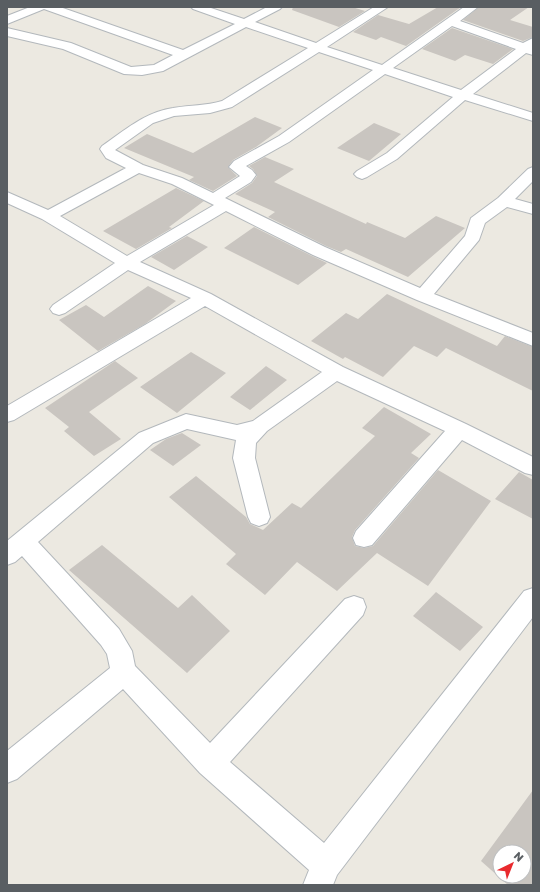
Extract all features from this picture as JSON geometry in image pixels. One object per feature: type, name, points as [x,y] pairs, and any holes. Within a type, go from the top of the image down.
[{"type":"street","points":[[7,20],[40,7]]},
{"type":"street","points":[[49,7],[184,55]]},
{"type":"street","points":[[197,7],[385,70],[533,117]]},
{"type":"street","points":[[7,32],[67,46],[129,71],[142,71],[158,68],[276,7]]},
{"type":"street","points":[[382,7],[227,104],[210,109],[172,112],[148,120],[107,149],[111,155],[138,168],[177,181],[319,251],[423,296],[533,340]]},
{"type":"street","points":[[59,309],[219,202],[248,176],[247,173],[236,167],[239,164],[284,139],[385,70],[472,7]]},
{"type":"street","points":[[451,22],[530,47]]},
{"type":"street","points":[[362,174],[392,156],[463,95],[530,47]]},
{"type":"street","points":[[48,216],[138,168]]},
{"type":"street","points":[[423,296],[473,237],[477,221],[504,201],[533,172]]},
{"type":"street","points":[[7,197],[48,216],[127,263],[205,298],[336,372],[533,467]]},
{"type":"street","points":[[504,201],[533,209]]},
{"type":"street","points":[[7,415],[205,298]]},
{"type":"street","points":[[259,518],[244,458],[246,441],[260,426],[336,372]]},
{"type":"street","points":[[260,426],[237,433],[186,421],[146,438],[15,549],[110,637],[119,651],[124,672],[210,763],[322,875],[533,598]]},
{"type":"street","points":[[364,538],[459,430]]},
{"type":"street","points":[[210,763],[354,607]]},
{"type":"street","points":[[7,769],[124,672]]},
{"type":"building","points":[[293,7],[352,7],[365,11],[339,27],[292,10]]},
{"type":"building","points":[[438,7],[461,7],[406,46],[381,37],[376,40],[353,32],[378,15],[409,24]]},
{"type":"building","points":[[479,7],[529,7],[510,20],[533,27],[533,37],[523,41],[463,20]]},
{"type":"building","points":[[452,28],[513,49],[493,64],[465,55],[455,61],[422,49]]},
{"type":"building","points":[[255,117],[282,128],[256,147],[233,160],[228,167],[237,176],[213,191],[189,180],[194,177],[124,148],[147,134],[193,153]]},
{"type":"building","points":[[374,123],[401,134],[369,161],[337,148]]},
{"type":"building","points":[[265,157],[294,169],[274,182],[366,224],[367,222],[405,238],[436,216],[465,228],[408,277],[346,249],[341,252],[326,246],[268,217],[275,212],[235,194],[252,183],[257,176],[253,169],[249,166]]},
{"type":"building","points":[[176,188],[204,201],[169,227],[172,228],[136,249],[103,231]]},
{"type":"building","points":[[254,227],[327,263],[298,285],[224,248]]},
{"type":"building","points":[[187,236],[208,247],[174,270],[151,257]]},
{"type":"building","points":[[148,286],[176,301],[145,324],[98,351],[59,320],[86,305],[104,317]]},
{"type":"building","points":[[387,294],[497,346],[505,336],[533,347],[533,391],[446,348],[437,357],[414,346],[383,377],[345,357],[343,359],[311,341],[346,313],[358,319]]},
{"type":"building","points":[[191,352],[226,373],[177,413],[140,387]]},
{"type":"building","points":[[115,361],[138,378],[89,412],[121,439],[94,456],[64,431],[69,427],[45,408]]},
{"type":"building","points":[[266,366],[287,380],[250,410],[230,397]]},
{"type":"building","points":[[384,407],[431,434],[411,453],[419,458],[355,530],[352,537],[355,546],[364,548],[373,546],[438,470],[491,501],[428,586],[377,553],[337,591],[297,562],[265,595],[226,564],[236,554],[169,497],[196,476],[246,517],[250,524],[263,530],[292,503],[301,508],[375,436],[362,428]]},
{"type":"building","points":[[182,433],[201,445],[173,466],[150,450],[166,439]]},
{"type":"building","points":[[519,472],[533,480],[533,519],[495,499]]},
{"type":"building","points":[[102,545],[178,608],[192,595],[230,631],[187,673],[69,570]]},
{"type":"building","points":[[436,592],[483,627],[460,651],[413,616]]},
{"type":"building","points":[[533,790],[533,885],[507,884],[532,884],[532,844],[493,844]]},
{"type":"building","points":[[492,846],[492,871],[481,861]]}]
